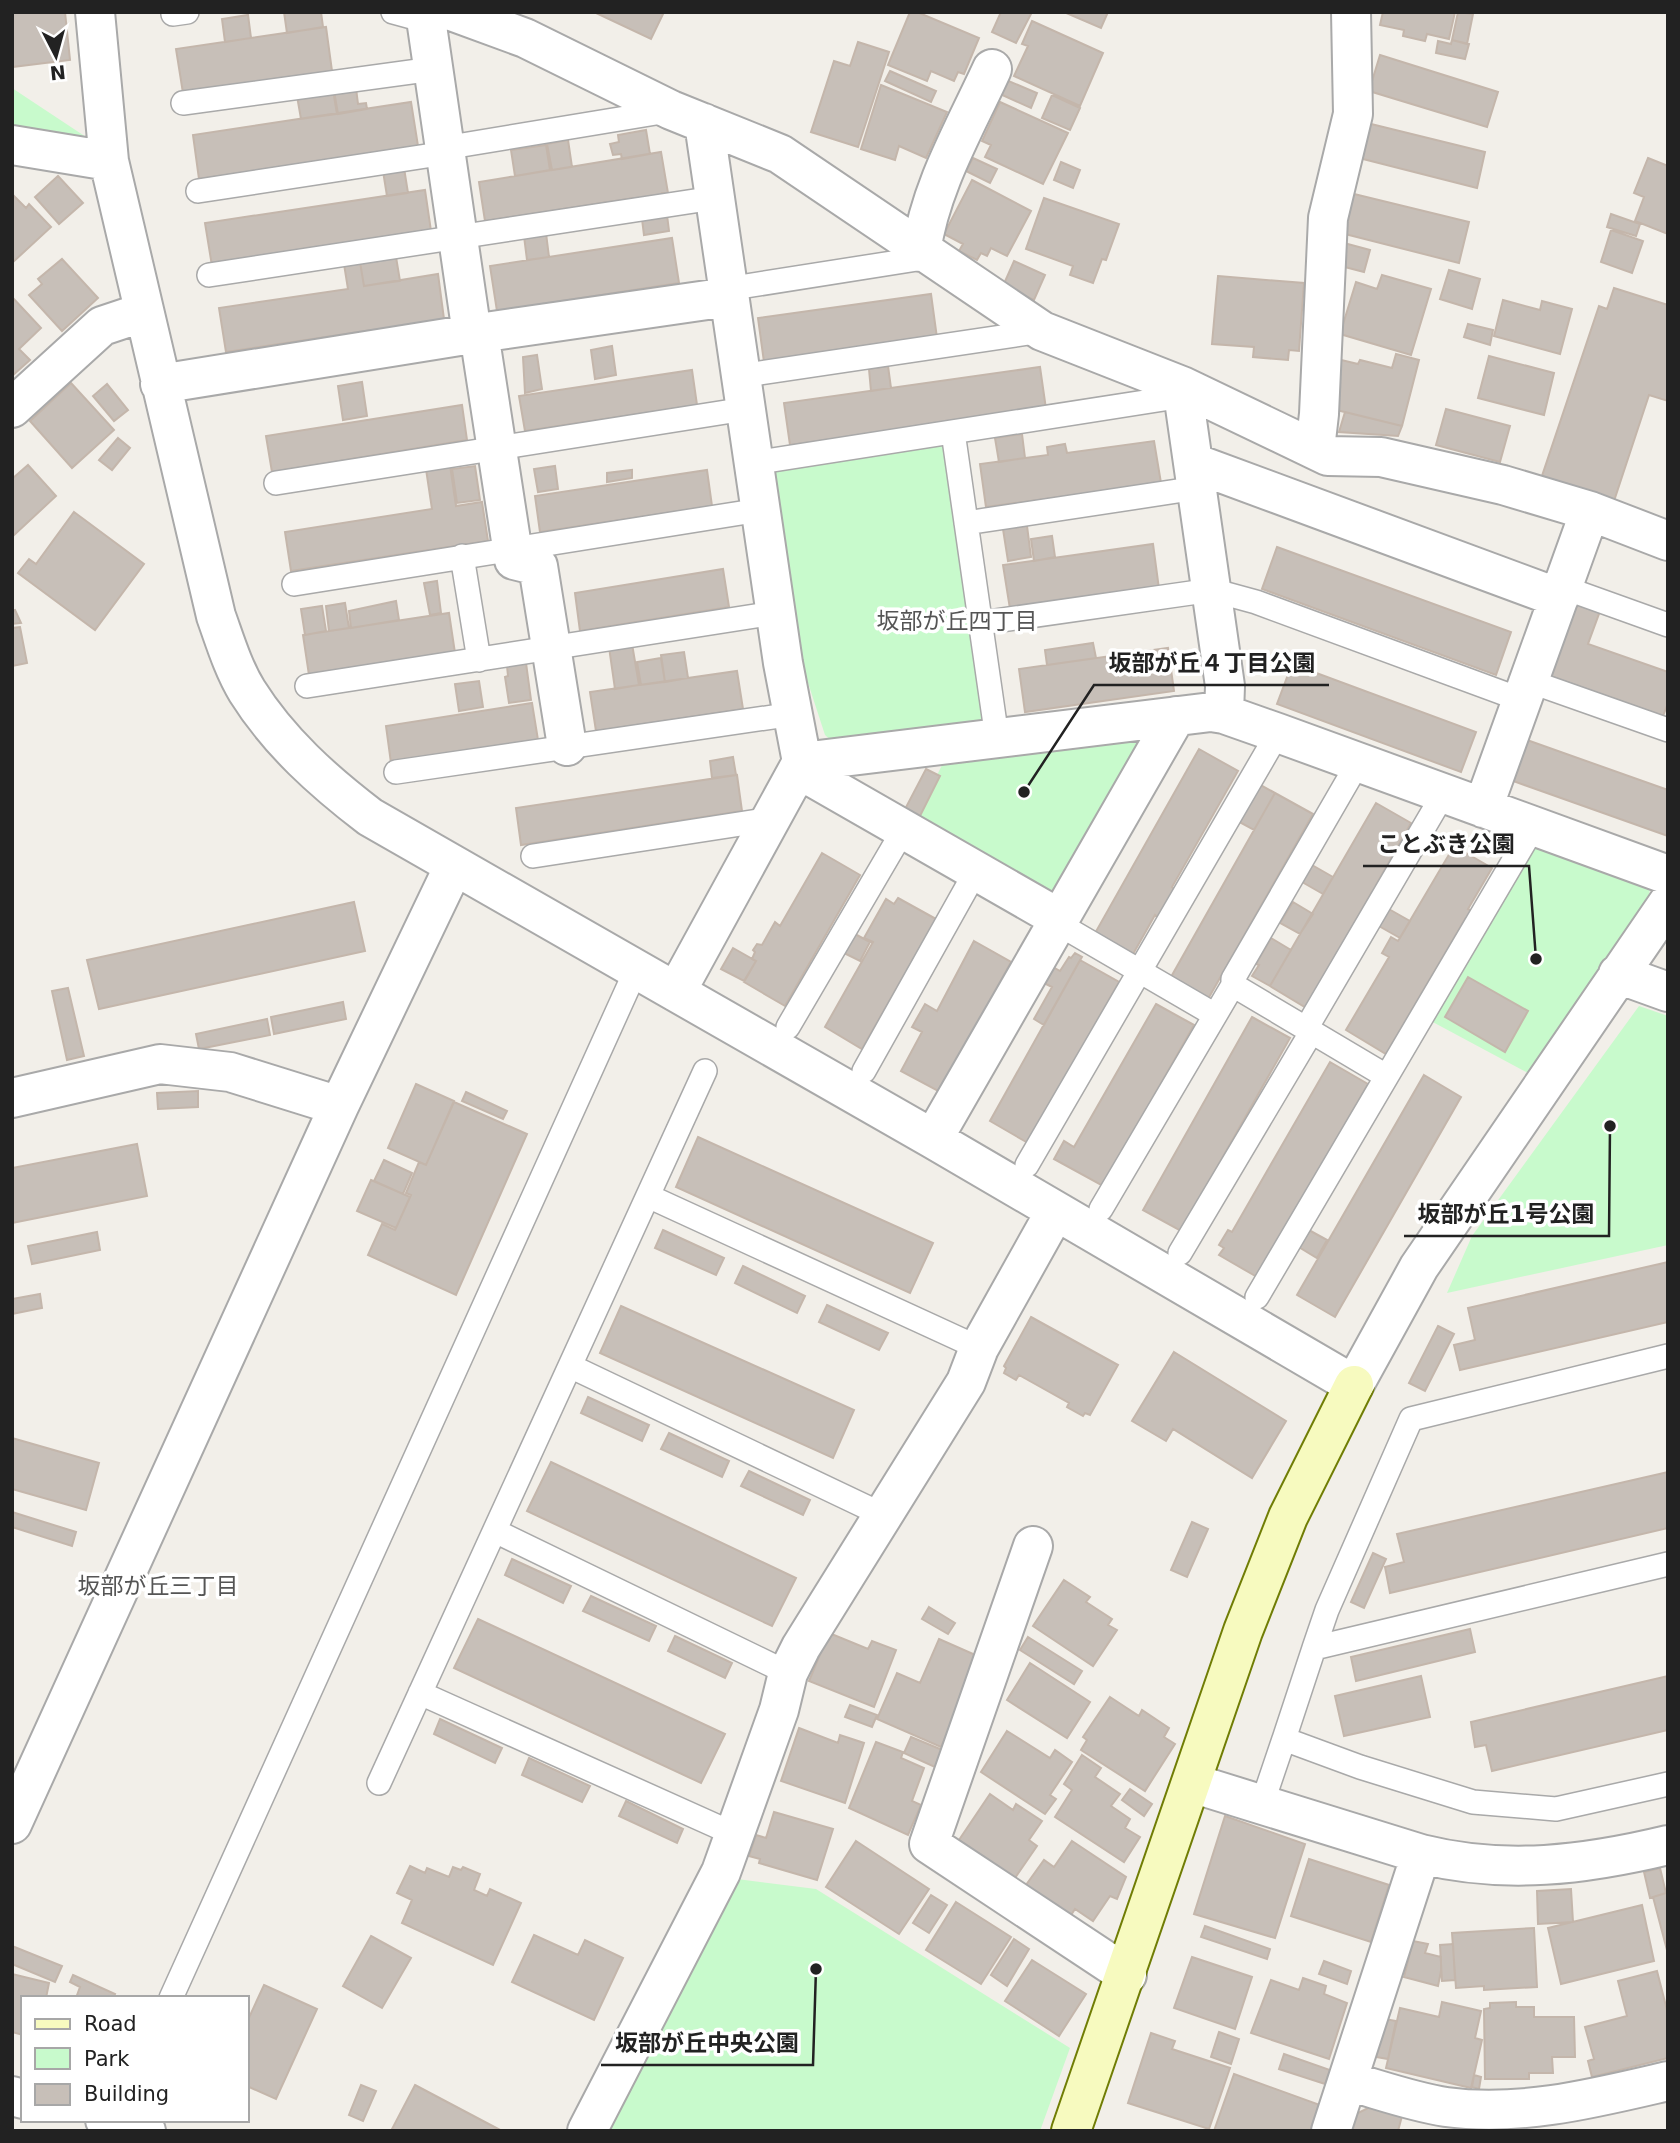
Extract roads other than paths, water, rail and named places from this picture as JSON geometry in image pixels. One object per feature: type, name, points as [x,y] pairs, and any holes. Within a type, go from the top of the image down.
[{"type":"street","points":[[95,12],[109,161],[216,616],[230,655],[247,690],[296,754],[327,784],[370,817],[933,1139],[1354,1385]]},
{"type":"street","points":[[1315,449],[1328,218],[1353,114],[1351,12]]},
{"type":"street","points":[[567,746],[538,566],[514,560],[497,447],[457,237],[425,14],[525,38],[687,117],[780,154],[1042,331],[1328,456],[1381,457],[1503,485],[1590,511],[1668,541]]},
{"type":"street","points":[[926,254],[925,222],[945,170],[992,69]]},
{"type":"street","points":[[676,992],[801,766],[775,613],[714,198],[687,117]]},
{"type":"street","points":[[12,145],[109,161]]},
{"type":"street","points":[[160,384],[727,293]]},
{"type":"street","points":[[12,408],[103,326],[144,312]]},
{"type":"street","points":[[1183,391],[1225,686],[1224,714]]},
{"type":"street","points":[[1195,476],[1561,593]]},
{"type":"street","points":[[1483,808],[1590,511]]},
{"type":"street","points":[[801,766],[997,738],[1211,712],[1278,733],[1668,875]]},
{"type":"street","points":[[933,1139],[1176,716]]},
{"type":"street","points":[[801,766],[1058,921]]},
{"type":"street","points":[[12,1824],[339,1106],[454,866]]},
{"type":"street","points":[[1071,2131],[1127,1975],[1243,1630],[1288,1517],[1354,1385],[1419,1267],[1668,903]]},
{"type":"street","points":[[1618,974],[1668,992]]},
{"type":"street","points":[[12,1098],[160,1064],[229,1072],[339,1106]]},
{"type":"street","points":[[587,2131],[721,1872],[779,1710],[788,1673],[801,1647],[965,1382],[979,1348],[1055,1212]]},
{"type":"street","points":[[1033,1546],[929,1844],[1127,1975]]},
{"type":"street","points":[[1192,1783],[1421,1854],[1455,1862],[1532,1866],[1586,1860],[1668,1844]]},
{"type":"street","points":[[1331,2131],[1421,1854]]},
{"type":"street","points":[[1348,2081],[1444,2107],[1477,2110],[1556,2106],[1668,2081]]},
{"type":"street","points":[[112,2122],[146,2131]]},
{"type":"lane","points":[[183,103],[433,69]]},
{"type":"lane","points":[[198,191],[445,151],[687,117]]},
{"type":"lane","points":[[209,275],[714,198]]},
{"type":"lane","points":[[727,293],[926,254]]},
{"type":"lane","points":[[276,483],[497,447],[1042,331]]},
{"type":"lane","points":[[753,463],[953,432],[1183,391]]},
{"type":"lane","points":[[953,432],[997,738]]},
{"type":"lane","points":[[966,523],[1195,476]]},
{"type":"lane","points":[[294,584],[760,510]]},
{"type":"lane","points":[[463,556],[479,660]]},
{"type":"lane","points":[[981,623],[1212,590],[1526,690],[1668,730]]},
{"type":"lane","points":[[1561,593],[1668,625]]},
{"type":"lane","points":[[307,686],[775,613]]},
{"type":"lane","points":[[396,772],[793,714]]},
{"type":"lane","points":[[1027,1165],[1278,733]]},
{"type":"lane","points":[[1101,1209],[1233,985],[1233,979],[1358,763]]},
{"type":"lane","points":[[1180,1253],[1444,793]]},
{"type":"lane","points":[[533,856],[772,819]]},
{"type":"lane","points":[[1258,1297],[1534,826]]},
{"type":"lane","points":[[788,1027],[904,829]]},
{"type":"lane","points":[[864,1071],[976,871]]},
{"type":"lane","points":[[1058,921],[1215,1015]]},
{"type":"lane","points":[[172,1996],[636,970]]},
{"type":"lane","points":[[1233,985],[1386,1076]]},
{"type":"lane","points":[[379,1783],[705,1071]]},
{"type":"lane","points":[[648,1196],[979,1348]]},
{"type":"lane","points":[[1262,1804],[1327,1609],[1411,1419],[1668,1356]]},
{"type":"lane","points":[[570,1366],[883,1515]]},
{"type":"lane","points":[[495,1531],[788,1673]]},
{"type":"lane","points":[[1314,1648],[1668,1564]]},
{"type":"lane","points":[[420,1693],[734,1835]]},
{"type":"lane","points":[[1284,1739],[1360,1767],[1473,1802],[1556,1809],[1668,1784]]},
{"type":"place","name":"坂部が丘４丁目公園","points":[[1024,792]]},
{"type":"place","name":"ことぶき公園","points":[[1536,959]]},
{"type":"place","name":"坂部が丘1号公園","points":[[1610,1126]]},
{"type":"place","name":"坂部が丘中央公園","points":[[816,1969]]},
{"type":"district","name":"坂部が丘四丁目","points":[[957,621]]},
{"type":"district","name":"坂部が丘三丁目","points":[[158,1586]]}]
